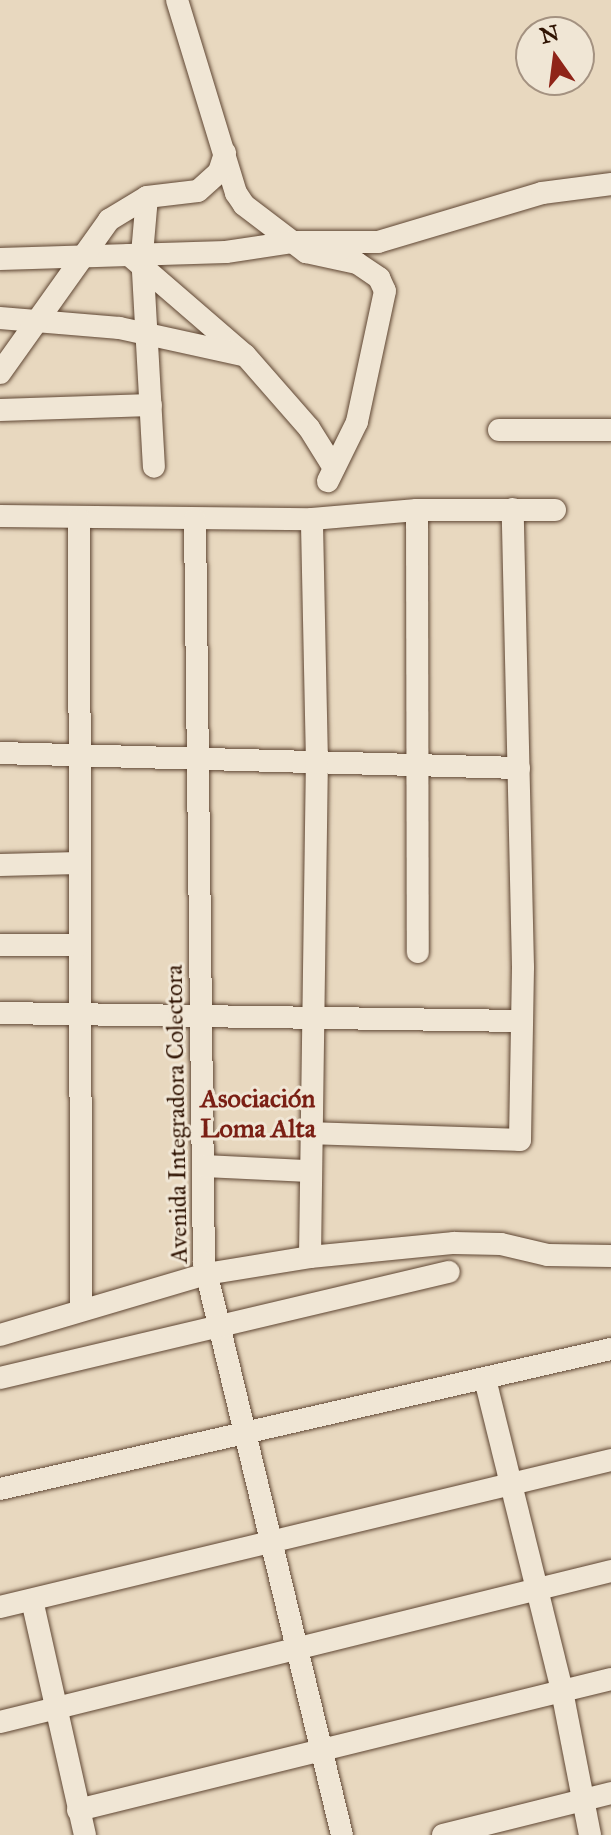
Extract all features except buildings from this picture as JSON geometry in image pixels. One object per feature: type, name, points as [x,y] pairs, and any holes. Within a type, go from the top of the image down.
[{"type":"street","points":[[138,259],[245,355],[309,428],[331,474],[357,422],[369,381],[385,291],[379,278],[357,263],[306,252],[244,205],[177,0]]},
{"type":"street","points":[[0,373],[40,322],[109,220],[147,197],[198,191],[219,172],[225,153]]},
{"type":"street","points":[[0,259],[85,256],[138,259],[226,252],[293,242],[378,242],[542,193],[611,184]]},
{"type":"street","points":[[147,197],[138,259],[147,334],[154,467]]},
{"type":"street","points":[[0,318],[147,334],[245,355]]},
{"type":"street","points":[[0,410],[151,405]]},
{"type":"street","points":[[499,430],[611,430]]},
{"type":"street","points":[[310,1133],[520,1140],[519,768],[513,509]]},
{"type":"street","points":[[0,516],[312,519],[417,510],[555,510]]},
{"type":"street","points":[[417,510],[414,765],[418,952]]},
{"type":"street","points":[[79,519],[81,1307]]},
{"type":"street","points":[[310,1257],[317,763],[312,519]]},
{"type":"street","name":"Avenida Integradora Colectora","points":[[195,520],[195,758],[203,1017],[206,1274],[342,1835]]},
{"type":"street","points":[[0,753],[519,768]]},
{"type":"street","points":[[0,865],[79,863]]},
{"type":"street","points":[[0,945],[79,945]]},
{"type":"street","points":[[0,1013],[521,1021]]},
{"type":"street","points":[[205,1166],[309,1171]]},
{"type":"street","points":[[0,1335],[81,1307],[206,1274],[310,1257],[454,1243],[611,1256]]},
{"type":"street","points":[[0,1378],[218,1323],[449,1272]]},
{"type":"street","points":[[0,1489],[243,1430],[611,1349]]},
{"type":"street","points":[[485,1379],[562,1691],[590,1835]]},
{"type":"street","points":[[0,1607],[611,1460]]},
{"type":"street","points":[[0,1722],[536,1587],[611,1571]]},
{"type":"street","points":[[32,1600],[54,1709],[85,1835]]},
{"type":"street","points":[[78,1810],[611,1679]]},
{"type":"street","points":[[443,1835],[611,1793]]},
{"type":"district","name":"Asociación Loma Alta","points":[[258,1114]]}]
